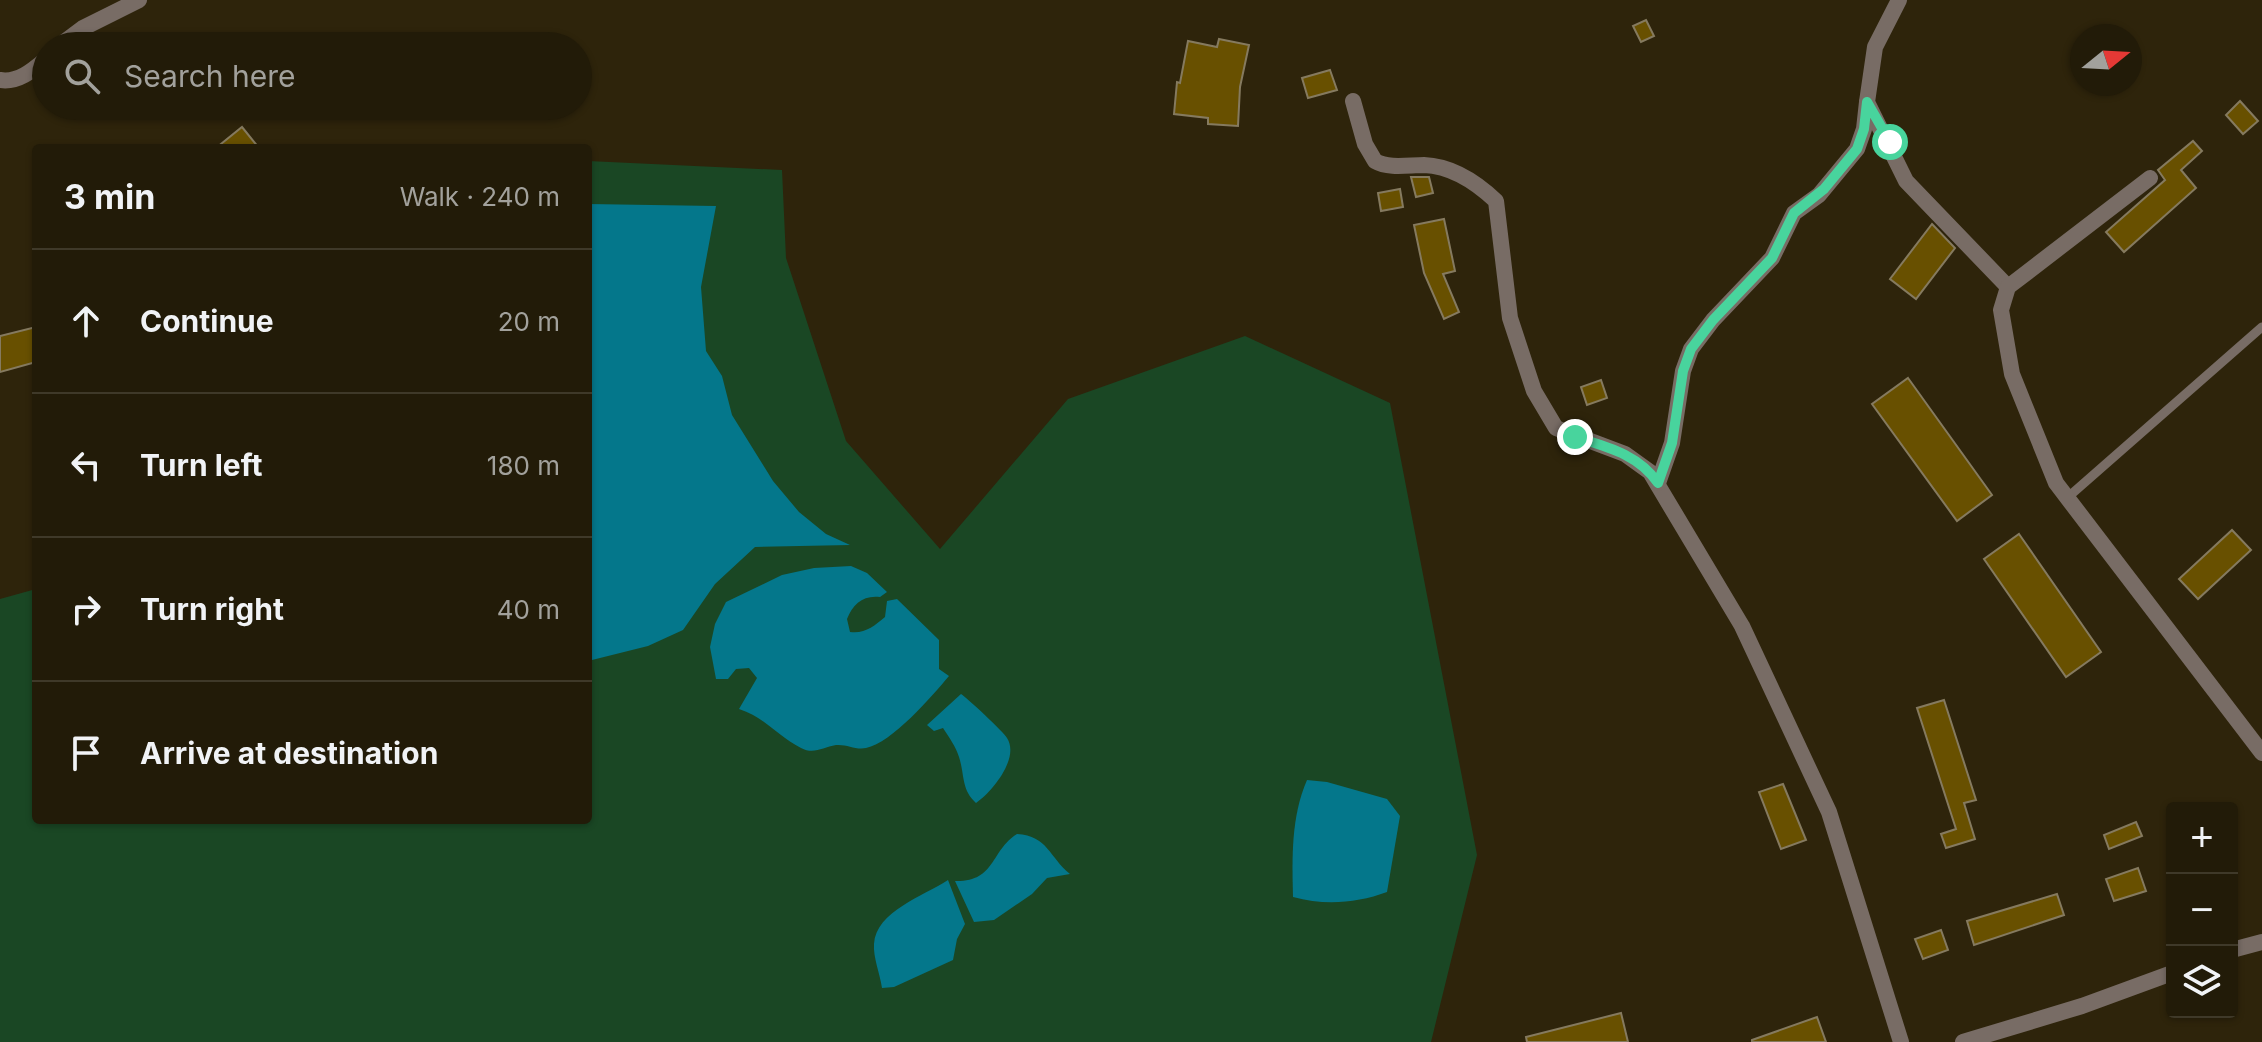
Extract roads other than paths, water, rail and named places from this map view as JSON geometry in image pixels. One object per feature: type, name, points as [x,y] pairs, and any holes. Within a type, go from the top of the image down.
[{"type":"street","points":[[78,32],[139,0]]},
{"type":"street","points":[[1658,483],[1672,443],[1683,371],[1691,349],[1713,320],[1772,258],[1794,213],[1824,189],[1857,149],[1864,129],[1875,47],[1899,0]]},
{"type":"street","points":[[0,80],[9,81],[32,70]]},
{"type":"street","points":[[1353,101],[1365,144],[1375,161],[1442,168],[1475,184],[1496,201],[1510,318],[1527,377],[1550,421],[1565,433],[1625,454],[1650,472],[1742,626],[1815,778],[1835,829],[1901,1042]]},
{"type":"street","points":[[1867,102],[1906,181],[2008,287]]},
{"type":"street","points":[[2150,178],[2008,287],[2001,310],[2012,374],[2045,458],[2067,498],[2262,753]]},
{"type":"street","points":[[2238,948],[2260,939]]},
{"type":"street","points":[[1963,1042],[2082,1006],[2166,975]]},
{"type":"lane","points":[[2067,498],[2262,327]]},
{"type":"water","points":[[592,204],[716,206],[701,287],[706,351],[722,376],[732,415],[773,481],[799,512],[826,534],[850,545],[755,547],[715,584],[683,630],[648,646],[592,660]]},
{"type":"water","points":[[851,566],[867,573],[887,592],[880,597],[864,599],[852,609],[847,619],[850,632],[865,631],[873,626],[885,617],[887,601],[897,599],[939,640],[939,669],[949,676],[911,718],[876,744],[866,748],[836,745],[806,750],[757,717],[739,709],[757,678],[749,668],[736,669],[728,679],[716,679],[710,647],[715,624],[726,602],[782,575],[814,568]]},
{"type":"water","points":[[961,694],[999,729],[1010,746],[1010,755],[1002,774],[976,803],[966,787],[959,757],[950,738],[943,728],[934,731],[927,725]]},
{"type":"water","points":[[1307,780],[1327,782],[1387,799],[1400,816],[1387,892],[1341,902],[1317,902],[1293,897],[1295,823]]},
{"type":"water","points":[[1017,834],[1042,843],[1070,874],[1047,878],[1032,894],[994,920],[974,922],[955,881],[968,880],[986,871],[1008,841]]},
{"type":"water","points":[[948,880],[965,924],[957,939],[953,960],[894,987],[882,988],[874,944],[883,922],[892,913]]}]
